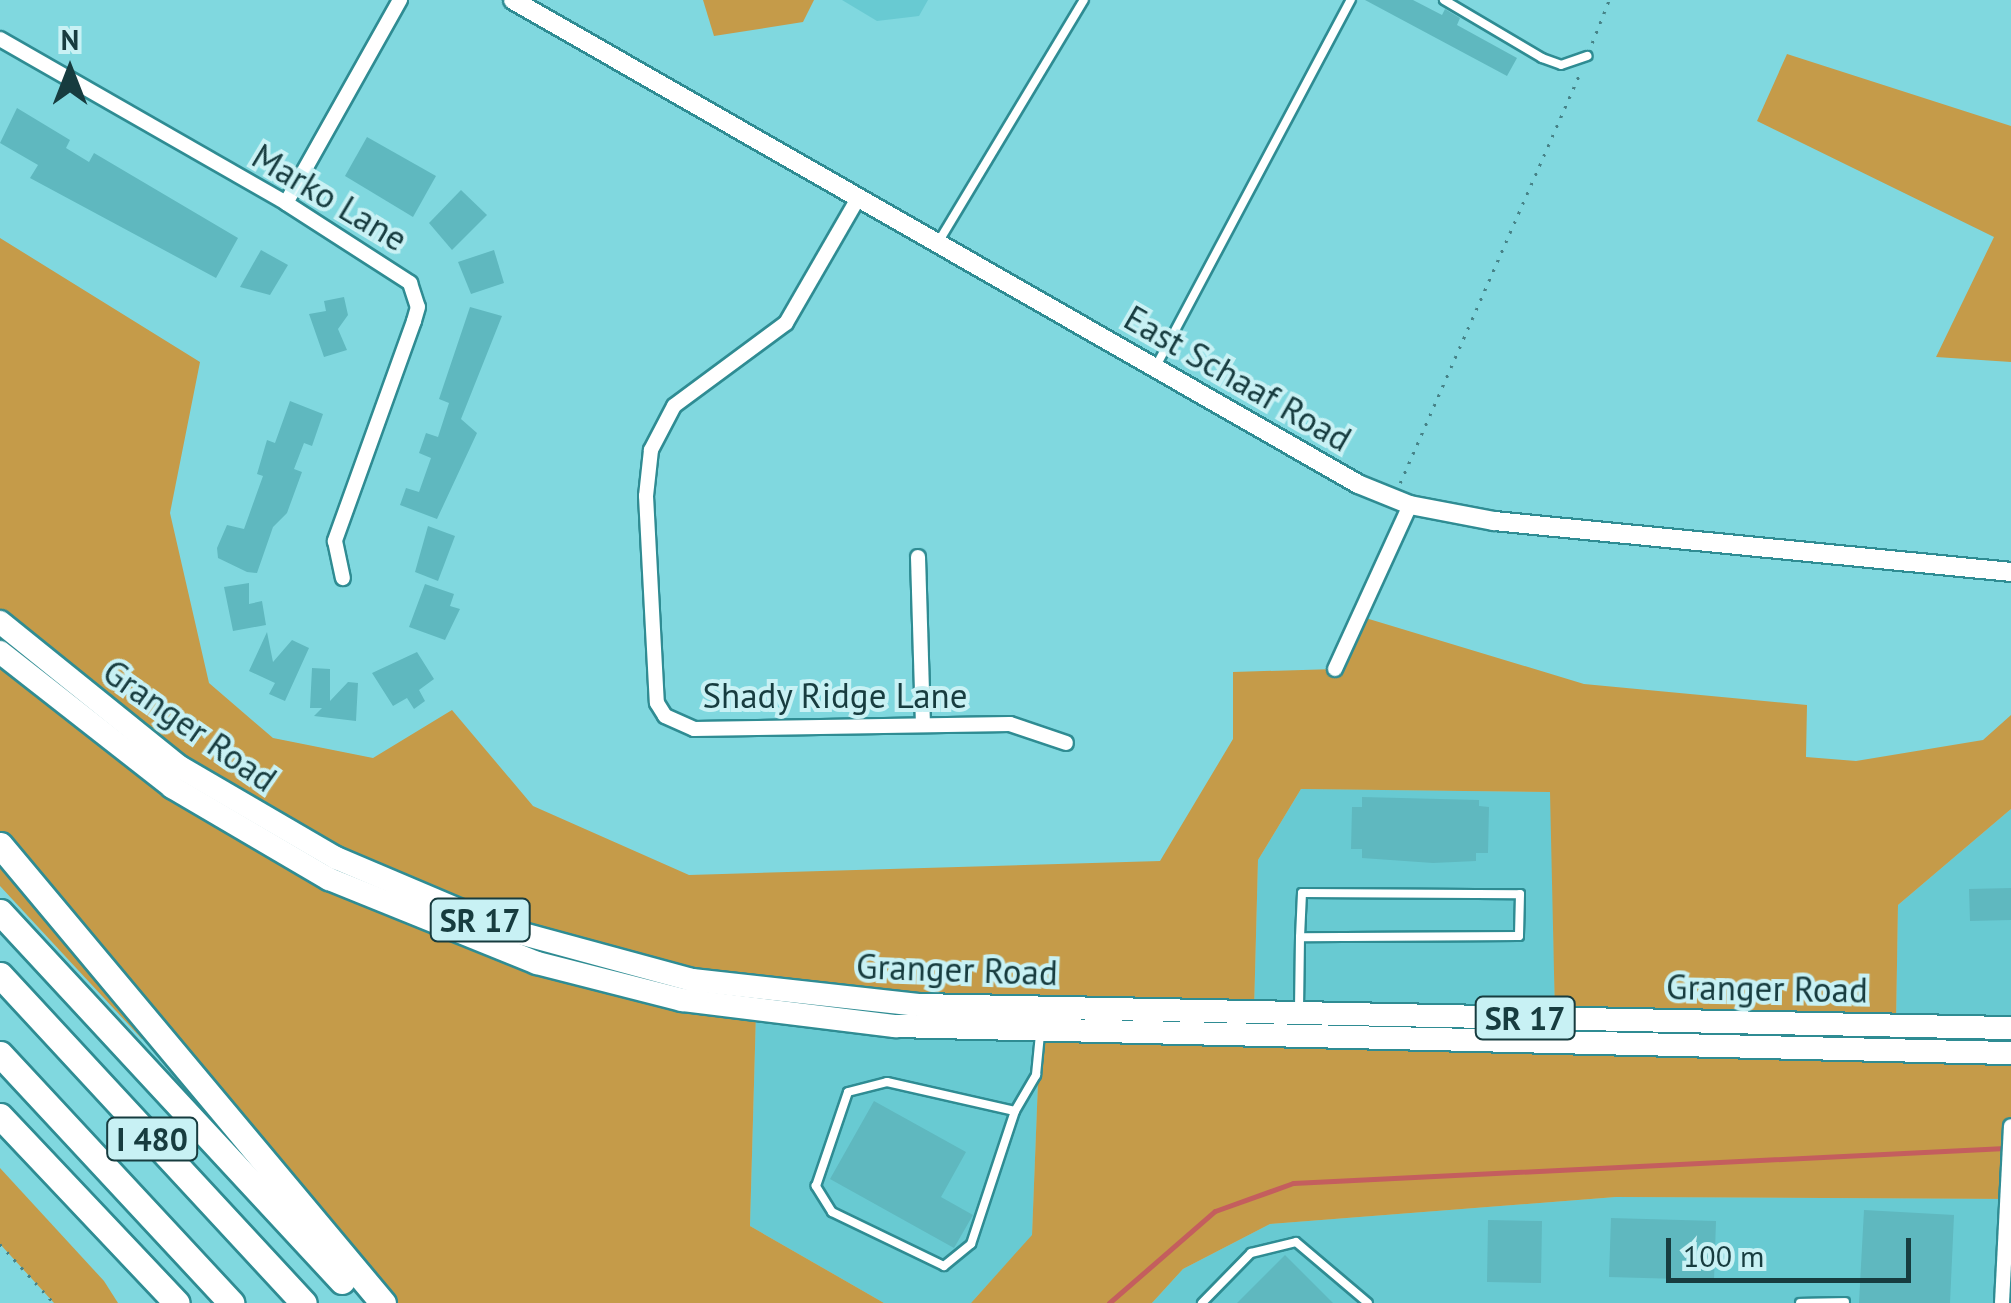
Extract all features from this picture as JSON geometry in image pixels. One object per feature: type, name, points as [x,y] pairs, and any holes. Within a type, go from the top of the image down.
[{"type":"highway","points":[[0,844],[383,1303]]},
{"type":"highway","points":[[0,912],[363,1303]]},
{"type":"highway","name":"I 480","points":[[0,975],[304,1303]]},
{"type":"highway","name":"I 480","points":[[0,1054],[231,1303]]},
{"type":"highway","points":[[0,1116],[177,1303]]},
{"type":"main road","name":"Granger Road","points":[[0,622],[86,698],[230,800],[350,864],[501,928],[632,966],[756,990],[1040,1019],[2011,1053]]},
{"type":"main road","name":"Granger Road","points":[[0,652],[113,746],[216,817],[330,879],[469,939],[595,979],[756,1012],[894,1026],[1299,1014],[2011,1028]]},
{"type":"street","points":[[286,203],[400,0]]},
{"type":"street","name":"East Schaaf Road","points":[[513,0],[936,245],[1402,501],[1494,521],[2011,572]]},
{"type":"street","name":"Marko Lane","points":[[0,38],[399,271],[418,307],[335,541],[343,578]]},
{"type":"street","name":"Shady Ridge Lane","points":[[857,200],[786,322],[694,389],[662,423],[646,496],[651,688],[665,716],[694,728],[1025,726],[1066,743]]},
{"type":"street","points":[[1335,669],[1402,501]]},
{"type":"street","points":[[918,557],[923,724]]},
{"type":"street","points":[[2002,1303],[2011,1126]]},
{"type":"lane","points":[[936,245],[1084,0]]},
{"type":"lane","points":[[1155,368],[1352,0]]},
{"type":"lane","points":[[1444,0],[1542,58],[1561,64],[1588,56]]},
{"type":"lane","points":[[1299,1014],[1300,936],[1302,893],[1520,894],[1518,936],[1300,936]]},
{"type":"lane","points":[[1015,1111],[888,1082],[848,1092],[816,1186],[832,1212],[944,1266],[972,1244],[1015,1111],[1036,1075],[1040,1019]]},
{"type":"lane","points":[[1202,1303],[1251,1253],[1296,1242],[1368,1303]]},
{"type":"lane","points":[[1800,1303],[1845,1302]]},
{"type":"path","points":[[1402,501],[1609,0]]},
{"type":"path","points":[[0,1244],[54,1303]]},
{"type":"shaded area","points":[[703,0],[814,0],[803,22],[714,36]]},
{"type":"shaded area","points":[[842,0],[928,0],[919,16],[877,21]]},
{"type":"shaded area","points":[[1787,54],[2011,126],[2011,362],[1936,357],[1994,237],[1757,121]]},
{"type":"shaded area","points":[[0,238],[200,362],[170,513],[209,683],[273,738],[373,758],[452,710],[533,806],[689,875],[1160,861],[1233,739],[1233,672],[1335,669],[1359,616],[1584,684],[1807,705],[1806,757],[1856,761],[1983,740],[2011,715],[2011,809],[1898,905],[1896,1025],[1555,1018],[1550,792],[1301,789],[1258,860],[1254,1012],[919,1005],[564,949],[275,825],[0,622]]},
{"type":"shaded area","points":[[0,652],[469,939],[756,1013],[750,1226],[884,1303],[383,1303],[0,845]]},
{"type":"shaded area","points":[[1301,789],[1551,792],[1555,1018],[1254,1012],[1258,860]]},
{"type":"shaded area","points":[[2011,809],[2011,1028],[1896,1025],[1898,905]]},
{"type":"shaded area","points":[[0,860],[141,1026],[142,1039],[0,886]]},
{"type":"shaded area","points":[[756,1013],[1040,1030],[1032,1236],[971,1303],[884,1303],[750,1226]]},
{"type":"shaded area","points":[[1040,1030],[2011,1053],[2011,1199],[1616,1197],[1270,1224],[1183,1269],[1152,1303],[971,1303],[1032,1235]]},
{"type":"shaded area","points":[[0,1168],[104,1281],[118,1303],[54,1303],[0,1244]]},
{"type":"shaded area","points":[[1616,1197],[2011,1199],[2011,1303],[1152,1303],[1183,1269],[1270,1224]]},
{"type":"building","points":[[1365,0],[1413,0],[1442,15],[1445,9],[1460,18],[1457,25],[1517,58],[1507,76]]},
{"type":"building","points":[[17,108],[70,140],[66,148],[89,162],[94,153],[238,238],[216,278],[30,178],[38,165],[0,143]]},
{"type":"building","points":[[367,137],[436,176],[413,217],[345,176]]},
{"type":"building","points":[[461,190],[487,215],[452,250],[429,223]]},
{"type":"building","points":[[261,250],[288,265],[270,295],[240,287]]},
{"type":"building","points":[[494,250],[504,283],[471,294],[458,262]]},
{"type":"building","points":[[344,297],[348,315],[338,329],[347,350],[324,357],[309,314],[326,311],[324,301]]},
{"type":"building","points":[[470,307],[502,316],[461,419],[477,433],[437,519],[400,505],[406,488],[419,492],[431,458],[419,453],[426,433],[438,437],[449,403],[439,399]]},
{"type":"building","points":[[290,401],[323,414],[312,446],[304,443],[294,469],[302,472],[287,513],[273,527],[257,573],[247,572],[218,558],[217,548],[227,525],[244,529],[263,476],[257,474],[267,440],[275,443]]},
{"type":"building","points":[[428,526],[455,536],[438,581],[415,572]]},
{"type":"building","points":[[249,583],[249,604],[262,601],[266,625],[233,631],[224,587]]},
{"type":"building","points":[[425,584],[454,594],[450,606],[460,609],[445,640],[409,627]]},
{"type":"building","points":[[267,632],[273,662],[292,640],[309,648],[285,701],[269,694],[275,683],[249,671]]},
{"type":"building","points":[[417,652],[434,679],[419,690],[425,701],[414,709],[407,698],[393,706],[372,673]]},
{"type":"building","points":[[312,668],[330,669],[330,701],[348,682],[358,683],[356,721],[314,716],[322,708],[310,708]]},
{"type":"building","points":[[1362,797],[1479,800],[1479,806],[1489,807],[1488,853],[1476,853],[1476,861],[1433,863],[1362,858],[1362,849],[1351,849],[1352,807],[1362,807]]},
{"type":"building","points":[[2011,888],[2011,920],[1970,921],[1969,889]]},
{"type":"building","points":[[874,1101],[966,1152],[941,1197],[973,1215],[954,1248],[830,1179]]},
{"type":"building","points":[[1864,1210],[1954,1215],[1950,1303],[1859,1303]]},
{"type":"building","points":[[1611,1218],[1716,1221],[1714,1280],[1609,1277]]},
{"type":"building","points":[[1488,1220],[1542,1221],[1541,1283],[1487,1282]]},
{"type":"building","points":[[1285,1255],[1333,1303],[1237,1303]]},
{"type":"waterway","points":[[1109,1303],[1215,1211],[1293,1183],[2005,1148]]}]
